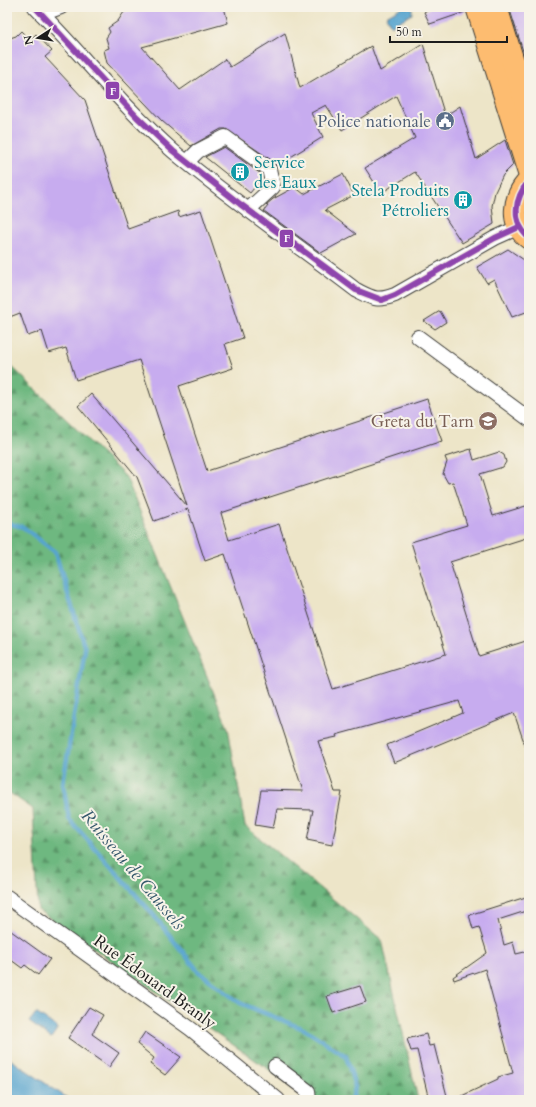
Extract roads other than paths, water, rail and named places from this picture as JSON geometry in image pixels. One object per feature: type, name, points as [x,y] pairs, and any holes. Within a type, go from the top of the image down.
[{"type":"main road","points":[[478,7],[529,173]]},
{"type":"main road","points":[[496,7],[529,113]]},
{"type":"main road","points":[[524,232],[516,216],[516,206],[518,195],[529,181]]},
{"type":"street","points":[[38,10],[61,7]]},
{"type":"street","points":[[38,10],[130,110],[187,162],[248,210],[356,290],[368,296],[382,300],[395,295],[495,238],[524,232]]},
{"type":"street","points":[[187,162],[198,151],[225,138],[269,169],[273,186],[248,210]]},
{"type":"street","points":[[418,337],[529,419]]},
{"type":"street","name":"Rue Édouard Branly","points":[[7,897],[191,1029],[278,1100]]},
{"type":"street","points":[[275,1066],[308,1091],[309,1100]]},
{"type":"water","points":[[402,7],[412,7],[412,14],[391,26],[386,16]]},
{"type":"water","points":[[36,1013],[58,1028],[51,1038],[29,1022]]},
{"type":"water","points":[[7,1057],[70,1100],[7,1100]]},
{"type":"waterway","name":"Ruisseau de Caussels","points":[[7,523],[23,527],[55,552],[85,649],[63,783],[69,819],[151,912],[198,971],[240,1003],[306,1030],[346,1056],[355,1087],[352,1100]]},
{"type":"place","name":"Police nationale","points":[[445,121]]},
{"type":"place","name":"Service des Eaux","points":[[240,172]]},
{"type":"place","name":"Stela Produits Pétroliers","points":[[463,200]]},
{"type":"place","name":"Greta du Tarn","points":[[488,421]]}]
